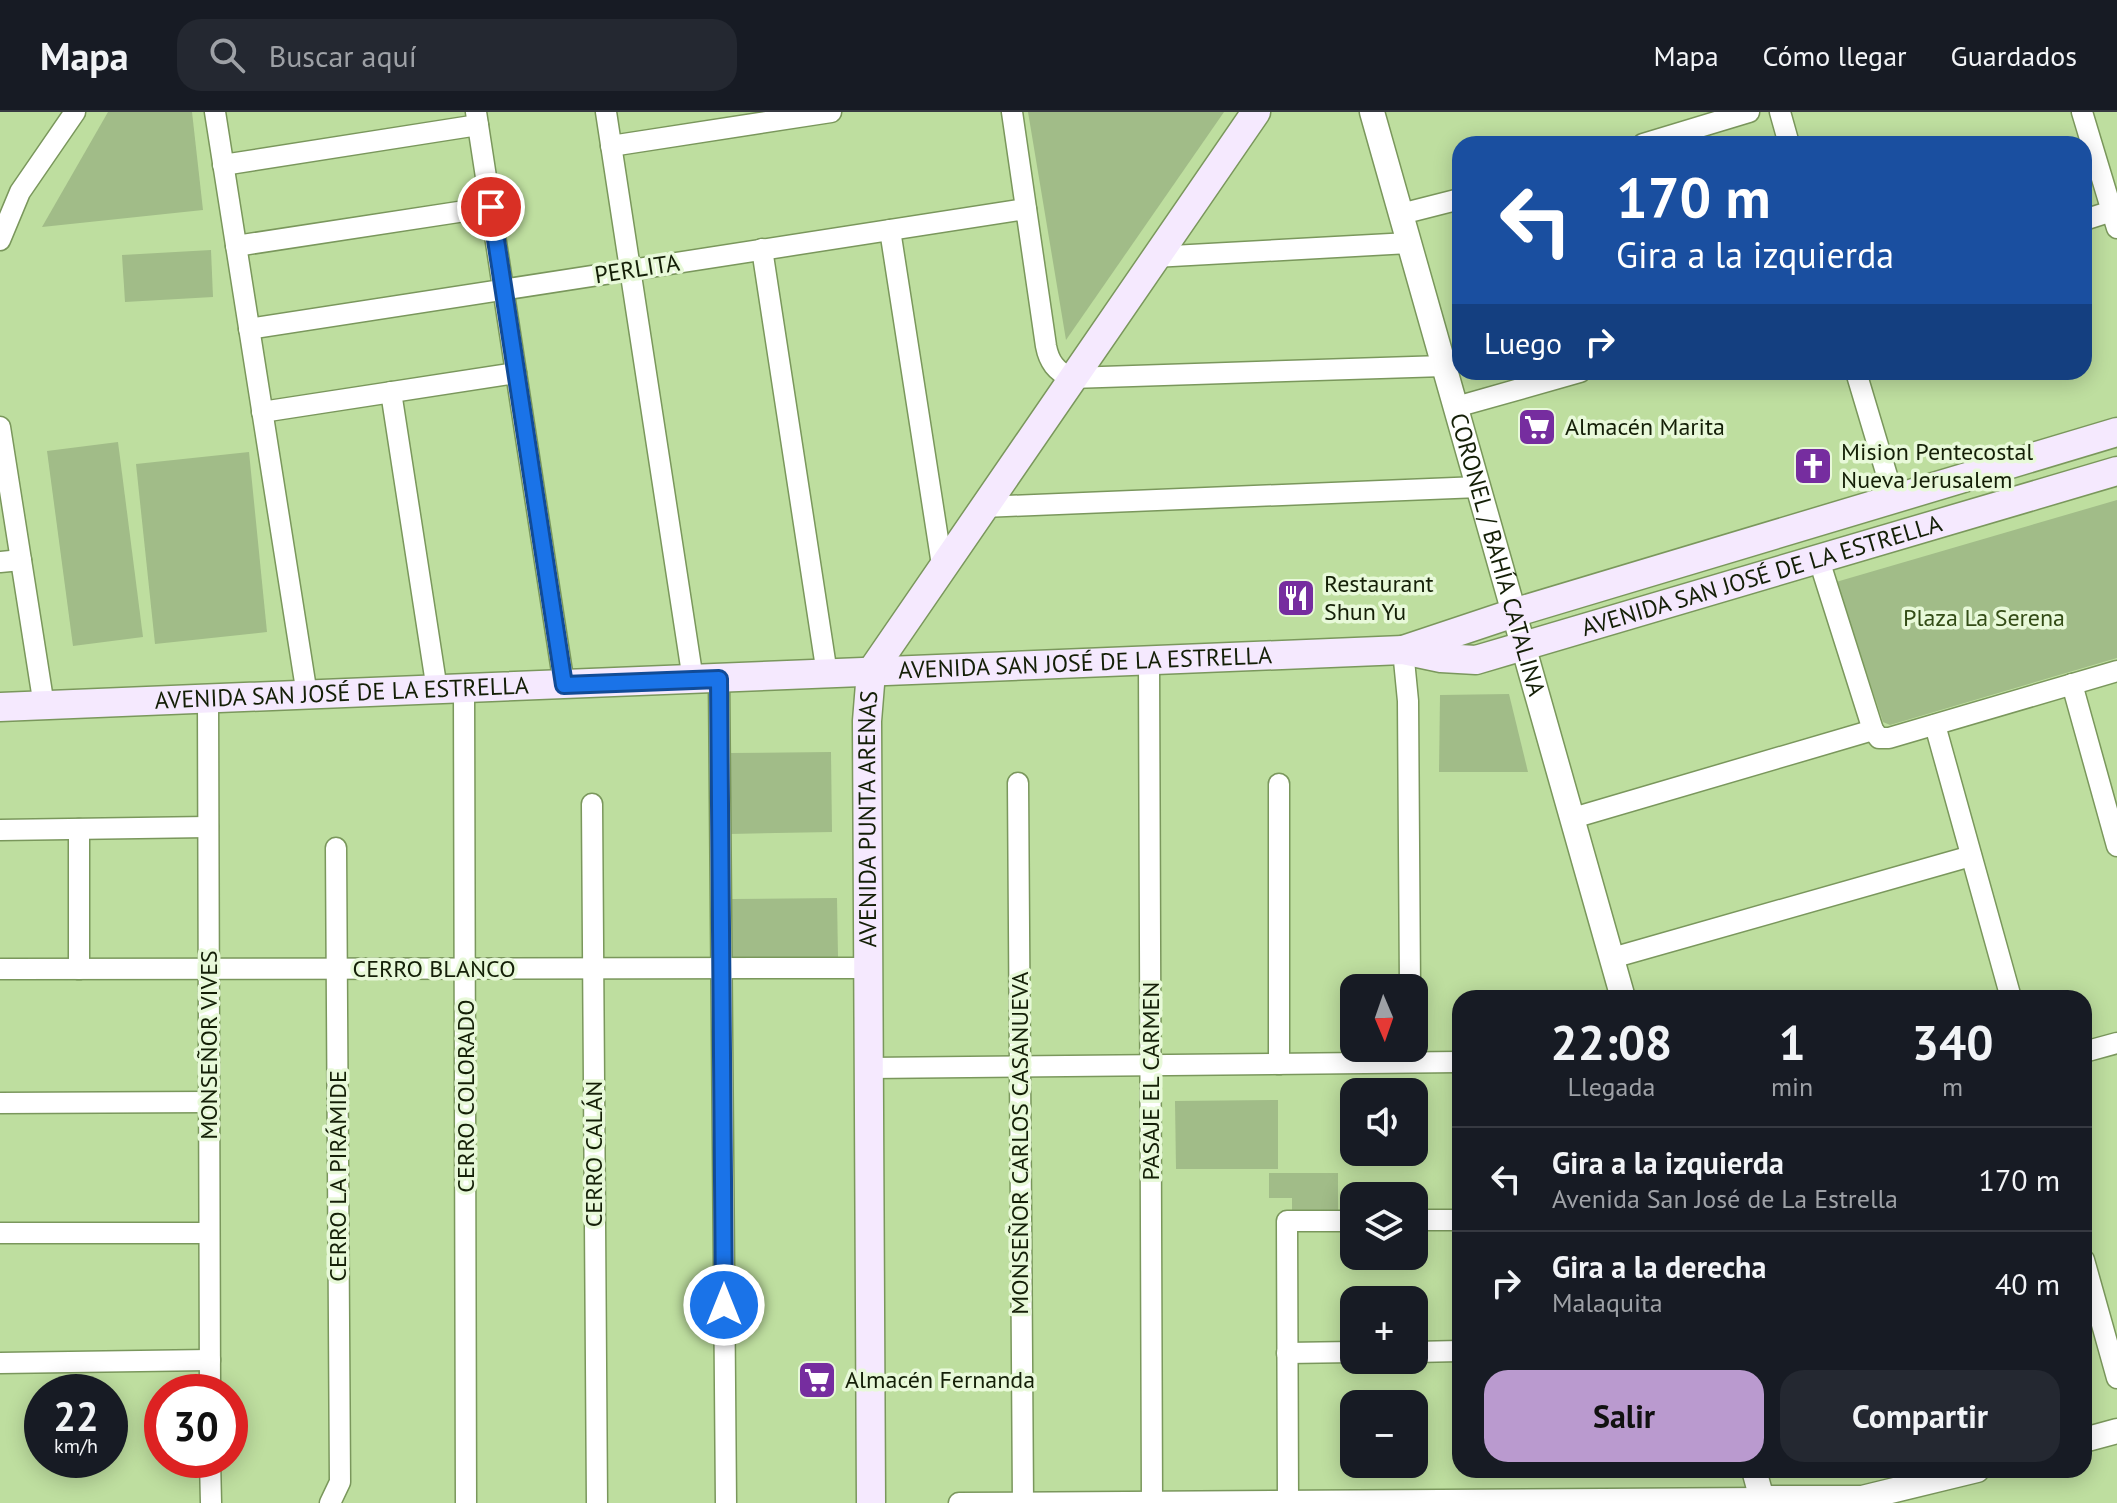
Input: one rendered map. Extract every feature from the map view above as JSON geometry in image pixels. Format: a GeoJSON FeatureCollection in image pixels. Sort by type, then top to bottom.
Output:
{"type":"FeatureCollection","features":[{"type":"Feature","properties":{"kind":"main road","name":"AVENIDA PUNTA ARENAS"},"geometry":{"type":"LineString","coordinates":[[871,1503],[867,711],[871,672],[1256,112]]}},
{"type":"Feature","properties":{"kind":"main road","name":"AVENIDA SAN JOSÉ DE LA ESTRELLA"},"geometry":{"type":"LineString","coordinates":[[1403,650],[1515,613],[2117,432]]}},
{"type":"Feature","properties":{"kind":"main road","name":"AVENIDA SAN JOSÉ DE LA ESTRELLA"},"geometry":{"type":"LineString","coordinates":[[0,707],[1403,650],[1441,658],[1476,660],[2117,471]]}},
{"type":"Feature","properties":{"kind":"street"},"geometry":{"type":"LineString","coordinates":[[0,240],[10,194],[75,112]]}},
{"type":"Feature","properties":{"kind":"street"},"geometry":{"type":"LineString","coordinates":[[215,112],[307,695]]}},
{"type":"Feature","properties":{"kind":"street"},"geometry":{"type":"LineString","coordinates":[[606,112],[630,270],[706,679],[721,968],[726,1503]]}},
{"type":"Feature","properties":{"kind":"street"},"geometry":{"type":"LineString","coordinates":[[611,146],[831,112]]}},
{"type":"Feature","properties":{"kind":"street"},"geometry":{"type":"LineString","coordinates":[[1012,112],[1048,357],[1061,374],[1071,378],[1444,366]]}},
{"type":"Feature","properties":{"kind":"street","name":"CORONEL / BAHÍA CATALINA"},"geometry":{"type":"LineString","coordinates":[[1372,112],[1621,990]]}},
{"type":"Feature","properties":{"kind":"street"},"geometry":{"type":"LineString","coordinates":[[1670,136],[1749,112]]}},
{"type":"Feature","properties":{"kind":"street"},"geometry":{"type":"LineString","coordinates":[[1780,112],[1787,136]]}},
{"type":"Feature","properties":{"kind":"street"},"geometry":{"type":"LineString","coordinates":[[2089,114],[2114,220],[2092,220]]}},
{"type":"Feature","properties":{"kind":"street"},"geometry":{"type":"LineString","coordinates":[[223,165],[477,118],[564,685]]}},
{"type":"Feature","properties":{"kind":"street"},"geometry":{"type":"LineString","coordinates":[[1401,214],[1452,201]]}},
{"type":"Feature","properties":{"kind":"street"},"geometry":{"type":"LineString","coordinates":[[236,246],[491,207]]}},
{"type":"Feature","properties":{"kind":"street","name":"PERLITA"},"geometry":{"type":"LineString","coordinates":[[249,329],[1026,209]]}},
{"type":"Feature","properties":{"kind":"street"},"geometry":{"type":"LineString","coordinates":[[890,230],[942,565]]}},
{"type":"Feature","properties":{"kind":"street"},"geometry":{"type":"LineString","coordinates":[[1154,257],[1409,243]]}},
{"type":"Feature","properties":{"kind":"street"},"geometry":{"type":"LineString","coordinates":[[762,249],[827,674]]}},
{"type":"Feature","properties":{"kind":"street"},"geometry":{"type":"LineString","coordinates":[[262,412],[516,373]]}},
{"type":"Feature","properties":{"kind":"street"},"geometry":{"type":"LineString","coordinates":[[1456,407],[1552,380]]}},
{"type":"Feature","properties":{"kind":"street"},"geometry":{"type":"LineString","coordinates":[[1858,380],[1894,499]]}},
{"type":"Feature","properties":{"kind":"street","name":"CERRO COLORADO"},"geometry":{"type":"LineString","coordinates":[[391,392],[450,690],[465,969],[466,1503]]}},
{"type":"Feature","properties":{"kind":"street"},"geometry":{"type":"LineString","coordinates":[[0,427],[44,706]]}},
{"type":"Feature","properties":{"kind":"street"},"geometry":{"type":"LineString","coordinates":[[983,507],[1479,487]]}},
{"type":"Feature","properties":{"kind":"street"},"geometry":{"type":"LineString","coordinates":[[0,562],[21,560]]}},
{"type":"Feature","properties":{"kind":"street"},"geometry":{"type":"LineString","coordinates":[[1819,560],[1876,734]]}},
{"type":"Feature","properties":{"kind":"street"},"geometry":{"type":"LineString","coordinates":[[1403,650],[1408,701],[1410,974]]}},
{"type":"Feature","properties":{"kind":"street","name":"PASAJE EL CARMEN"},"geometry":{"type":"LineString","coordinates":[[1149,661],[1152,1501]]}},
{"type":"Feature","properties":{"kind":"street"},"geometry":{"type":"LineString","coordinates":[[1573,818],[1876,734],[1935,725],[2117,671]]}},
{"type":"Feature","properties":{"kind":"street"},"geometry":{"type":"LineString","coordinates":[[2072,684],[2117,846]]}},
{"type":"Feature","properties":{"kind":"street","name":"MONSEÑOR VIVES"},"geometry":{"type":"LineString","coordinates":[[208,699],[210,1374]]}},
{"type":"Feature","properties":{"kind":"street"},"geometry":{"type":"LineString","coordinates":[[1935,725],[2006,990]]}},
{"type":"Feature","properties":{"kind":"street","name":"MONSEÑOR CARLOS CASANUEVA"},"geometry":{"type":"LineString","coordinates":[[1018,783],[1023,1503]]}},
{"type":"Feature","properties":{"kind":"street"},"geometry":{"type":"LineString","coordinates":[[1279,784],[1279,1064]]}},
{"type":"Feature","properties":{"kind":"street","name":"CERRO CALÁN"},"geometry":{"type":"LineString","coordinates":[[592,804],[597,1503]]}},
{"type":"Feature","properties":{"kind":"street"},"geometry":{"type":"LineString","coordinates":[[0,830],[208,827]]}},
{"type":"Feature","properties":{"kind":"street"},"geometry":{"type":"LineString","coordinates":[[79,829],[79,969]]}},
{"type":"Feature","properties":{"kind":"street","name":"CERRO LA PIRÁMIDE"},"geometry":{"type":"LineString","coordinates":[[330,1503],[340,1482],[336,848]]}},
{"type":"Feature","properties":{"kind":"street"},"geometry":{"type":"LineString","coordinates":[[1612,958],[1971,856]]}},
{"type":"Feature","properties":{"kind":"street","name":"CERRO BLANCO"},"geometry":{"type":"LineString","coordinates":[[0,969],[868,968]]}},
{"type":"Feature","properties":{"kind":"street"},"geometry":{"type":"LineString","coordinates":[[2092,1050],[2117,1043]]}},
{"type":"Feature","properties":{"kind":"street"},"geometry":{"type":"LineString","coordinates":[[1428,1057],[1452,1061]]}},
{"type":"Feature","properties":{"kind":"street"},"geometry":{"type":"LineString","coordinates":[[869,1068],[1279,1064],[1340,1060]]}},
{"type":"Feature","properties":{"kind":"street"},"geometry":{"type":"LineString","coordinates":[[0,1103],[209,1102]]}},
{"type":"Feature","properties":{"kind":"street"},"geometry":{"type":"LineString","coordinates":[[1428,1220],[1452,1220]]}},
{"type":"Feature","properties":{"kind":"street"},"geometry":{"type":"LineString","coordinates":[[1288,1501],[1287,1221],[1340,1221]]}},
{"type":"Feature","properties":{"kind":"street"},"geometry":{"type":"LineString","coordinates":[[0,1233],[209,1233]]}},
{"type":"Feature","properties":{"kind":"street"},"geometry":{"type":"LineString","coordinates":[[2092,1293],[2117,1378]]}},
{"type":"Feature","properties":{"kind":"street"},"geometry":{"type":"LineString","coordinates":[[1428,1352],[1452,1351]]}},
{"type":"Feature","properties":{"kind":"street"},"geometry":{"type":"LineString","coordinates":[[1287,1353],[1340,1352]]}},
{"type":"Feature","properties":{"kind":"street"},"geometry":{"type":"LineString","coordinates":[[0,1363],[210,1360]]}},
{"type":"Feature","properties":{"kind":"street"},"geometry":{"type":"LineString","coordinates":[[2092,1438],[2117,1431]]}},
{"type":"Feature","properties":{"kind":"street"},"geometry":{"type":"LineString","coordinates":[[210,1478],[211,1503]]}},
{"type":"Feature","properties":{"kind":"street"},"geometry":{"type":"LineString","coordinates":[[1756,1478],[1762,1501]]}},
{"type":"Feature","properties":{"kind":"street"},"geometry":{"type":"LineString","coordinates":[[959,1503],[1762,1501],[1862,1498],[1944,1478]]}},
{"type":"Feature","properties":{"kind":"green space"},"geometry":{"type":"Polygon","coordinates":[[[108,112],[192,112],[203,210],[42,227],[108,112]]]}},
{"type":"Feature","properties":{"kind":"green space"},"geometry":{"type":"Polygon","coordinates":[[[1028,112],[1224,112],[1066,340],[1028,112]]]}},
{"type":"Feature","properties":{"kind":"green space"},"geometry":{"type":"Polygon","coordinates":[[[211,250],[213,297],[125,302],[122,255],[211,250]]]}},
{"type":"Feature","properties":{"kind":"green space"},"geometry":{"type":"Polygon","coordinates":[[[118,442],[143,637],[73,646],[47,451],[118,442]]]}},
{"type":"Feature","properties":{"kind":"green space"},"geometry":{"type":"Polygon","coordinates":[[[249,452],[267,632],[155,644],[136,464],[249,452]]]}},
{"type":"Feature","properties":{"kind":"green space","name":"Plaza La Serena"},"geometry":{"type":"Polygon","coordinates":[[[2117,500],[2117,658],[1890,725],[1883,722],[1836,582],[2117,500]]]}},
{"type":"Feature","properties":{"kind":"green space"},"geometry":{"type":"Polygon","coordinates":[[[1509,694],[1528,772],[1439,772],[1440,695],[1509,694]]]}},
{"type":"Feature","properties":{"kind":"green space"},"geometry":{"type":"Polygon","coordinates":[[[831,752],[832,832],[730,834],[729,753],[831,752]]]}},
{"type":"Feature","properties":{"kind":"green space"},"geometry":{"type":"Polygon","coordinates":[[[837,898],[838,957],[732,959],[732,899],[837,898]]]}},
{"type":"Feature","properties":{"kind":"green space"},"geometry":{"type":"Polygon","coordinates":[[[1278,1100],[1278,1169],[1176,1169],[1175,1101],[1278,1100]]]}},
{"type":"Feature","properties":{"kind":"green space"},"geometry":{"type":"Polygon","coordinates":[[[1269,1173],[1338,1173],[1338,1213],[1292,1214],[1292,1198],[1269,1198],[1269,1173]]]}},
{"type":"Feature","properties":{"kind":"place","name":"Almacén Marita"},"geometry":{"type":"Point","coordinates":[1537,427]}},
{"type":"Feature","properties":{"kind":"place","name":"Mision Pentecostal Nueva Jerusalem"},"geometry":{"type":"Point","coordinates":[1813,466]}},
{"type":"Feature","properties":{"kind":"place","name":"Restaurant Shun Yu"},"geometry":{"type":"Point","coordinates":[1296,598]}},
{"type":"Feature","properties":{"kind":"place","name":"Almacén Fernanda"},"geometry":{"type":"Point","coordinates":[817,1380]}},
{"type":"Feature","properties":{"kind":"route"},"geometry":{"type":"LineString","coordinates":[[491,207],[564,685],[719,679],[724,1305]]}}]}
